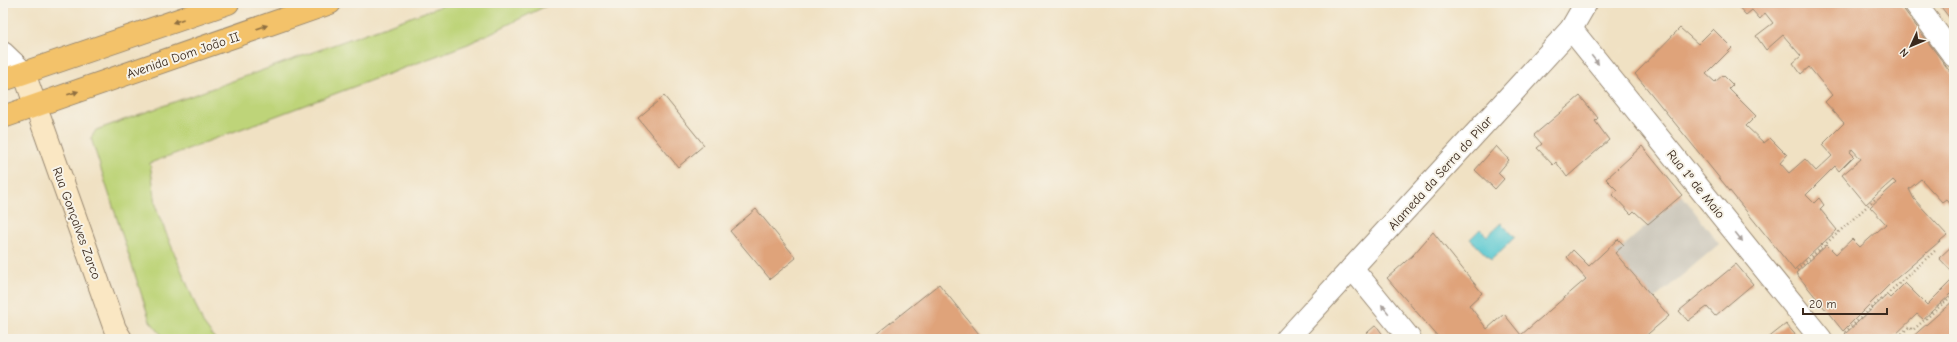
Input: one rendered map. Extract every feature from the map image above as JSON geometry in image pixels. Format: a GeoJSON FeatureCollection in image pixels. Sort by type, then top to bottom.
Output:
{"type":"FeatureCollection","features":[{"type":"Feature","properties":{"kind":"main road"},"geometry":{"type":"LineString","coordinates":[[3,80],[67,60],[228,3]]}},
{"type":"Feature","properties":{"kind":"main road","name":"Avenida Dom João II"},"geometry":{"type":"LineString","coordinates":[[36,105],[330,3]]}},
{"type":"Feature","properties":{"kind":"main road","name":"Rua Gonçalves Zarco"},"geometry":{"type":"LineString","coordinates":[[24,73],[115,329],[121,339]]}},
{"type":"Feature","properties":{"kind":"main road"},"geometry":{"type":"LineString","coordinates":[[3,118],[36,105]]}},
{"type":"Feature","properties":{"kind":"street","name":"Alameda da Serra do Pilar"},"geometry":{"type":"LineString","coordinates":[[1287,339],[1571,30],[1586,3]]}},
{"type":"Feature","properties":{"kind":"street"},"geometry":{"type":"LineString","coordinates":[[1915,3],[1954,56]]}},
{"type":"Feature","properties":{"kind":"street","name":"Rua 1º de Maio"},"geometry":{"type":"LineString","coordinates":[[1571,30],[1779,287],[1831,337]]}},
{"type":"Feature","properties":{"kind":"street"},"geometry":{"type":"LineString","coordinates":[[3,53],[24,73]]}},
{"type":"Feature","properties":{"kind":"street"},"geometry":{"type":"LineString","coordinates":[[1352,268],[1410,339]]}},
{"type":"Feature","properties":{"kind":"path"},"geometry":{"type":"LineString","coordinates":[[1779,287],[1875,199]]}},
{"type":"Feature","properties":{"kind":"path"},"geometry":{"type":"LineString","coordinates":[[1831,337],[1937,249]]}},
{"type":"Feature","properties":{"kind":"path"},"geometry":{"type":"LineString","coordinates":[[1896,339],[1909,327],[1913,330],[1954,294]]}},
{"type":"Feature","properties":{"kind":"shaded area"},"geometry":{"type":"Polygon","coordinates":[[[1682,195],[1719,244],[1614,333],[1517,339],[1682,195]]]}},
{"type":"Feature","properties":{"kind":"green space"},"geometry":{"type":"Polygon","coordinates":[[[450,3],[552,3],[468,44],[150,163],[157,211],[203,323],[215,339],[165,339],[150,321],[91,138],[96,130],[450,3]]]}},
{"type":"Feature","properties":{"kind":"water"},"geometry":{"type":"Polygon","coordinates":[[[1501,223],[1515,237],[1491,260],[1470,239],[1480,229],[1487,236],[1501,223]]]}},
{"type":"Feature","properties":{"kind":"building"},"geometry":{"type":"Polygon","coordinates":[[[1735,3],[1899,3],[1954,77],[1954,208],[1946,199],[1942,202],[1921,179],[1909,189],[1914,199],[1947,235],[1891,283],[1843,331],[1796,273],[1827,245],[1836,254],[1852,239],[1860,247],[1886,224],[1870,207],[1896,183],[1893,180],[1866,204],[1842,175],[1861,159],[1852,149],[1850,152],[1854,156],[1839,171],[1835,166],[1806,195],[1814,203],[1819,198],[1824,205],[1820,209],[1837,230],[1794,270],[1635,74],[1680,28],[1698,44],[1713,29],[1732,48],[1706,74],[1715,82],[1723,75],[1733,85],[1729,89],[1756,116],[1746,126],[1764,143],[1770,138],[1787,155],[1780,163],[1789,173],[1805,159],[1816,171],[1832,156],[1822,145],[1844,123],[1825,102],[1832,95],[1809,67],[1801,74],[1793,63],[1801,56],[1783,35],[1766,50],[1756,36],[1773,23],[1765,13],[1760,19],[1752,10],[1746,15],[1735,3]]]}},
{"type":"Feature","properties":{"kind":"building"},"geometry":{"type":"Polygon","coordinates":[[[1938,3],[1954,3],[1954,24],[1945,12],[1938,3]]]}},
{"type":"Feature","properties":{"kind":"building"},"geometry":{"type":"Polygon","coordinates":[[[664,96],[704,145],[678,167],[638,118],[664,96]]]}},
{"type":"Feature","properties":{"kind":"building"},"geometry":{"type":"Polygon","coordinates":[[[1580,96],[1598,118],[1595,121],[1609,140],[1567,177],[1556,162],[1553,165],[1537,148],[1542,144],[1534,135],[1580,96]]]}},
{"type":"Feature","properties":{"kind":"building"},"geometry":{"type":"Polygon","coordinates":[[[1496,146],[1509,160],[1498,173],[1504,179],[1495,189],[1475,170],[1496,146]]]}},
{"type":"Feature","properties":{"kind":"building"},"geometry":{"type":"Polygon","coordinates":[[[1642,146],[1682,195],[1648,224],[1634,211],[1631,214],[1612,194],[1617,190],[1606,179],[1642,146]]]}},
{"type":"Feature","properties":{"kind":"building"},"geometry":{"type":"Polygon","coordinates":[[[756,209],[796,258],[770,279],[730,231],[756,209]]]}},
{"type":"Feature","properties":{"kind":"building"},"geometry":{"type":"Polygon","coordinates":[[[1433,232],[1482,293],[1469,305],[1487,329],[1504,314],[1521,335],[1586,279],[1567,257],[1573,250],[1589,266],[1618,239],[1624,245],[1615,253],[1669,316],[1642,339],[1440,339],[1387,278],[1413,255],[1433,232]]]}},
{"type":"Feature","properties":{"kind":"building"},"geometry":{"type":"Polygon","coordinates":[[[1954,244],[1954,274],[1939,258],[1954,244]]]}},
{"type":"Feature","properties":{"kind":"building"},"geometry":{"type":"Polygon","coordinates":[[[1736,264],[1753,284],[1715,316],[1707,307],[1688,321],[1679,311],[1736,264]]]}},
{"type":"Feature","properties":{"kind":"building"},"geometry":{"type":"Polygon","coordinates":[[[1954,278],[1954,291],[1949,296],[1923,319],[1917,314],[1891,339],[1849,339],[1845,334],[1887,295],[1890,298],[1905,283],[1927,305],[1954,278]]]}},
{"type":"Feature","properties":{"kind":"building"},"geometry":{"type":"Polygon","coordinates":[[[939,284],[983,339],[870,339],[939,284]]]}},
{"type":"Feature","properties":{"kind":"building"},"geometry":{"type":"Polygon","coordinates":[[[1954,300],[1954,339],[1910,339],[1954,300]]]}},
{"type":"Feature","properties":{"kind":"building"},"geometry":{"type":"Polygon","coordinates":[[[1786,324],[1799,339],[1767,339],[1786,324]]]}},
{"type":"Feature","properties":{"kind":"building"},"geometry":{"type":"Polygon","coordinates":[[[1376,325],[1386,339],[1360,339],[1376,325]]]}}]}
